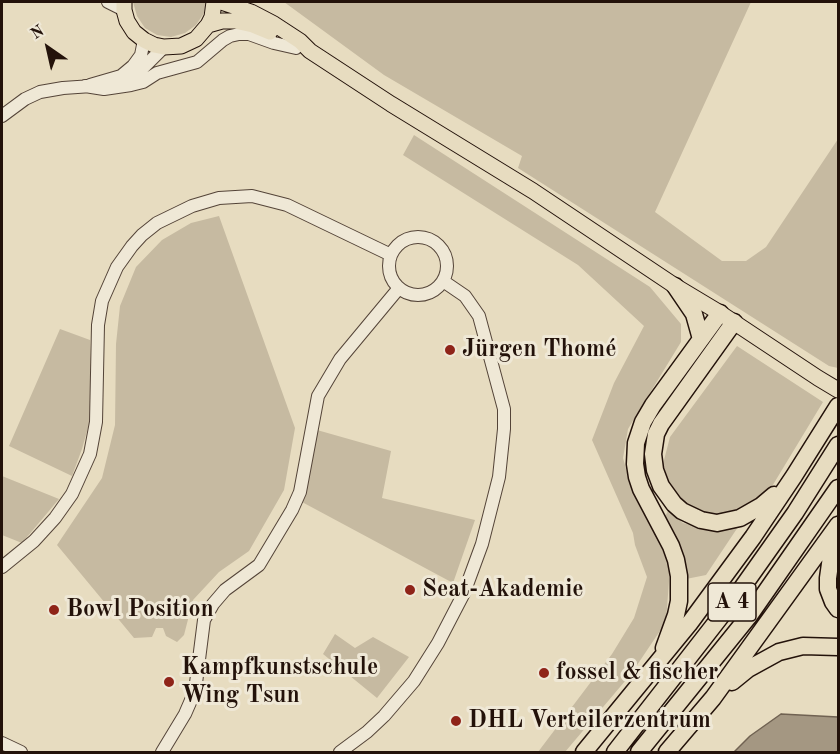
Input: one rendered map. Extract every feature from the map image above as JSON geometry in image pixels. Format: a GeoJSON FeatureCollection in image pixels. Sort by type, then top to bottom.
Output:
{"type":"FeatureCollection","features":[{"type":"Feature","properties":{"kind":"highway"},"geometry":{"type":"LineString","coordinates":[[675,286],[694,314],[701,339]]}},
{"type":"Feature","properties":{"kind":"highway"},"geometry":{"type":"LineString","coordinates":[[658,662],[676,615],[679,601],[679,576],[671,546],[637,477],[634,464],[636,443],[643,422],[653,405],[701,339],[727,317]]}},
{"type":"Feature","properties":{"kind":"highway"},"geometry":{"type":"LineString","coordinates":[[727,317],[656,434],[653,454],[657,477],[667,495],[682,511],[717,522],[740,518],[751,513],[794,476]]}},
{"type":"Feature","properties":{"kind":"highway"},"geometry":{"type":"LineString","coordinates":[[584,753],[689,624],[753,537],[838,406]]}},
{"type":"Feature","properties":{"kind":"highway","name":"A 4"},"geometry":{"type":"LineString","coordinates":[[615,753],[732,602],[795,513],[838,445]]}},
{"type":"Feature","properties":{"kind":"highway","name":"A 4"},"geometry":{"type":"LineString","coordinates":[[639,753],[749,616],[838,488]]}},
{"type":"Feature","properties":{"kind":"highway"},"geometry":{"type":"LineString","coordinates":[[667,753],[713,698],[838,525]]}},
{"type":"Feature","properties":{"kind":"highway"},"geometry":{"type":"LineString","coordinates":[[838,536],[832,550],[828,589],[838,609]]}},
{"type":"Feature","properties":{"kind":"highway"},"geometry":{"type":"LineString","coordinates":[[713,698],[748,669],[779,652],[803,646],[838,647]]}},
{"type":"Feature","properties":{"kind":"main road"},"geometry":{"type":"LineString","coordinates":[[124,6],[127,21],[135,32],[144,40],[164,47],[181,46],[196,39],[212,17],[214,2]]}},
{"type":"Feature","properties":{"kind":"main road"},"geometry":{"type":"LineString","coordinates":[[220,2],[251,12],[274,24],[300,41],[303,50]]}},
{"type":"Feature","properties":{"kind":"main road"},"geometry":{"type":"LineString","coordinates":[[246,2],[274,24]]}},
{"type":"Feature","properties":{"kind":"main road"},"geometry":{"type":"LineString","coordinates":[[208,25],[229,21],[253,25],[303,50],[533,191],[675,286],[838,389]]}},
{"type":"Feature","properties":{"kind":"street"},"geometry":{"type":"LineString","coordinates":[[108,2],[124,6]]}},
{"type":"Feature","properties":{"kind":"street"},"geometry":{"type":"LineString","coordinates":[[85,86],[104,89],[131,86],[143,82],[157,74],[197,62],[224,40],[239,34],[249,34],[303,50]]}},
{"type":"Feature","properties":{"kind":"street"},"geometry":{"type":"LineString","coordinates":[[85,86],[120,76],[133,66],[141,55],[144,40]]}},
{"type":"Feature","properties":{"kind":"street"},"geometry":{"type":"LineString","coordinates":[[2,116],[25,99],[40,92],[122,81],[138,73],[164,47]]}},
{"type":"Feature","properties":{"kind":"street"},"geometry":{"type":"LineString","coordinates":[[2,567],[34,541],[55,518],[72,494],[90,454],[96,422],[98,325],[102,301],[117,267],[142,235],[192,206],[219,198],[252,196],[287,205],[391,255]]}},
{"type":"Feature","properties":{"kind":"street"},"geometry":{"type":"LineString","coordinates":[[412,238],[431,240],[439,246],[447,262],[447,272],[443,281],[431,293],[414,295],[406,293],[393,281],[389,273],[391,255],[396,247],[412,238]]}},
{"type":"Feature","properties":{"kind":"street"},"geometry":{"type":"LineString","coordinates":[[340,753],[384,716],[414,681],[438,643],[464,592],[482,544],[499,477],[504,409],[479,316],[465,296],[443,281]]}},
{"type":"Feature","properties":{"kind":"street"},"geometry":{"type":"LineString","coordinates":[[162,753],[185,714],[195,691],[204,620],[213,604],[225,590],[258,565],[292,510],[300,492],[318,396],[340,359],[399,288]]}},
{"type":"Feature","properties":{"kind":"street"},"geometry":{"type":"LineString","coordinates":[[2,743],[21,753]]}},
{"type":"Feature","properties":{"kind":"shaded area"},"geometry":{"type":"Polygon","coordinates":[[[133,2],[206,2],[204,13],[196,25],[185,33],[171,37],[157,35],[145,28],[137,16],[133,2]]]}},
{"type":"Feature","properties":{"kind":"shaded area"},"geometry":{"type":"Polygon","coordinates":[[[284,2],[751,2],[655,212],[722,261],[746,261],[766,247],[838,139],[838,368],[829,366],[518,168],[522,156],[384,75],[284,2]]]}},
{"type":"Feature","properties":{"kind":"shaded area"},"geometry":{"type":"Polygon","coordinates":[[[414,135],[650,287],[681,324],[681,342],[628,429],[623,458],[631,487],[670,567],[666,622],[631,674],[565,752],[538,752],[612,654],[634,618],[647,577],[633,533],[592,440],[614,383],[644,326],[578,265],[403,155],[414,135]]]}},
{"type":"Feature","properties":{"kind":"shaded area"},"geometry":{"type":"Polygon","coordinates":[[[219,216],[295,428],[284,490],[249,551],[219,572],[193,600],[184,635],[177,642],[166,636],[163,628],[156,628],[152,637],[134,638],[57,545],[102,478],[115,425],[116,344],[120,306],[136,267],[162,240],[191,223],[219,216]]]}},
{"type":"Feature","properties":{"kind":"shaded area"},"geometry":{"type":"Polygon","coordinates":[[[60,329],[90,340],[89,424],[72,476],[9,446],[60,329]]]}},
{"type":"Feature","properties":{"kind":"shaded area"},"geometry":{"type":"Polygon","coordinates":[[[737,346],[823,402],[768,493],[744,510],[717,514],[699,512],[684,503],[670,486],[663,464],[670,437],[737,346]]]}},
{"type":"Feature","properties":{"kind":"shaded area"},"geometry":{"type":"Polygon","coordinates":[[[317,430],[391,451],[382,498],[475,520],[453,583],[302,502],[317,430]]]}},
{"type":"Feature","properties":{"kind":"shaded area"},"geometry":{"type":"Polygon","coordinates":[[[2,476],[59,499],[22,543],[2,535],[2,476]]]}},
{"type":"Feature","properties":{"kind":"shaded area"},"geometry":{"type":"Polygon","coordinates":[[[668,511],[683,523],[708,529],[738,527],[706,575],[686,579],[664,518],[668,511]]]}},
{"type":"Feature","properties":{"kind":"shaded area"},"geometry":{"type":"Polygon","coordinates":[[[335,634],[355,648],[373,637],[409,657],[377,698],[323,654],[335,634]]]}},
{"type":"Feature","properties":{"kind":"shaded area"},"geometry":{"type":"Polygon","coordinates":[[[781,714],[838,717],[838,752],[734,752],[750,736],[781,714]]]}},
{"type":"Feature","properties":{"kind":"place","name":"Jürgen Thomé"},"geometry":{"type":"Point","coordinates":[450,350]}},
{"type":"Feature","properties":{"kind":"place","name":"Seat-Akademie"},"geometry":{"type":"Point","coordinates":[410,590]}},
{"type":"Feature","properties":{"kind":"place","name":"Bowl Position"},"geometry":{"type":"Point","coordinates":[54,610]}},
{"type":"Feature","properties":{"kind":"place","name":"fossel & fischer"},"geometry":{"type":"Point","coordinates":[544,673]}},
{"type":"Feature","properties":{"kind":"place","name":"Kampfkunstschule Wing Tsun"},"geometry":{"type":"Point","coordinates":[169,682]}},
{"type":"Feature","properties":{"kind":"place","name":"DHL Verteilerzentrum"},"geometry":{"type":"Point","coordinates":[456,721]}}]}
